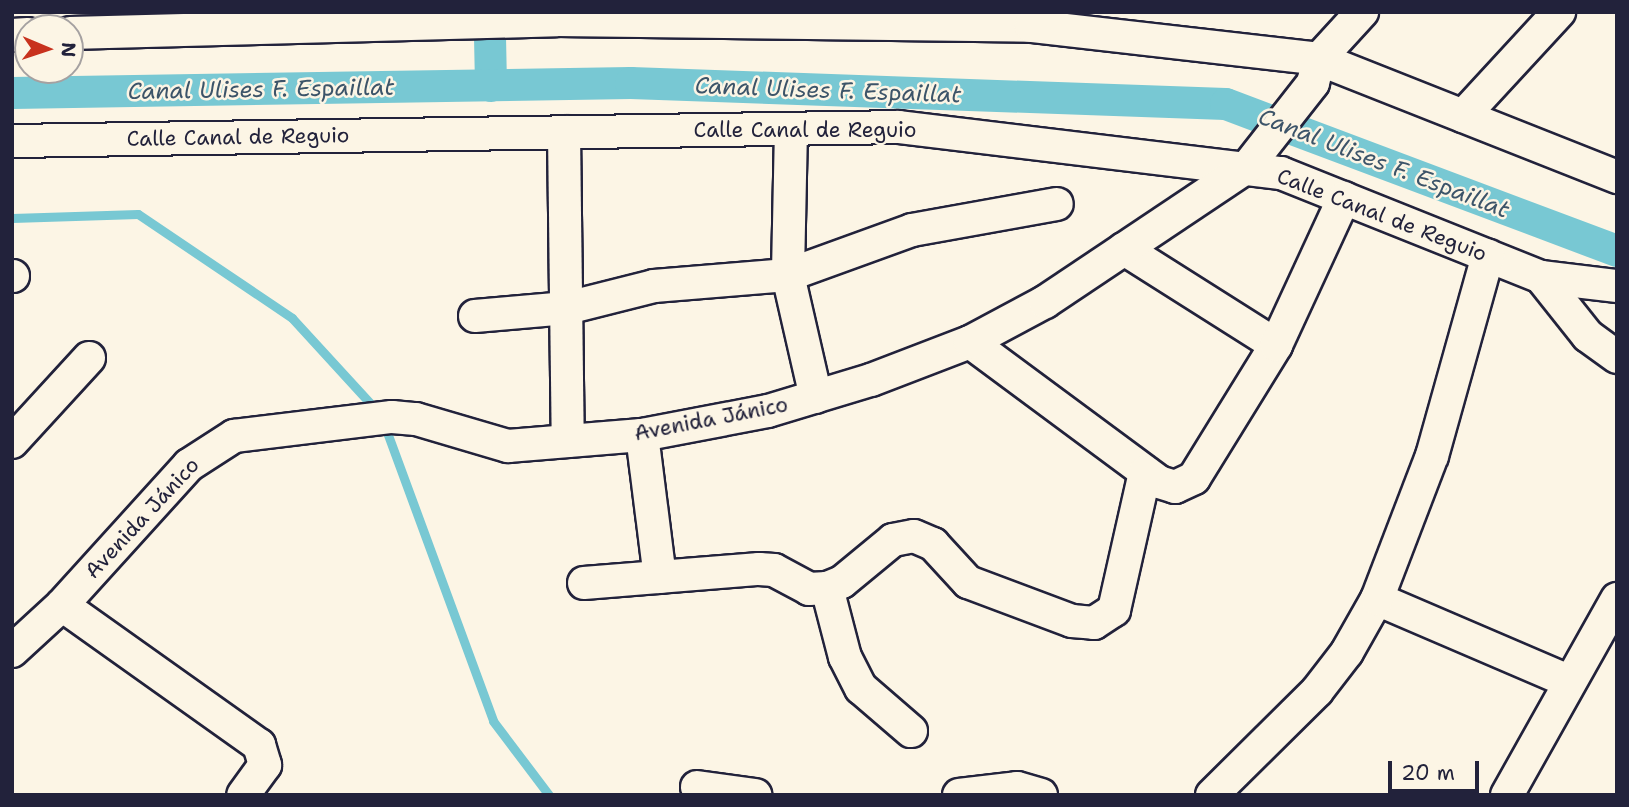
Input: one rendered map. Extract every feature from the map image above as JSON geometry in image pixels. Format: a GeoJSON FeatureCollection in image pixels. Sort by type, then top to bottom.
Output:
{"type":"FeatureCollection","features":[{"type":"Feature","properties":{"kind":"street","name":"Avenida Jánico"},"geometry":{"type":"LineString","coordinates":[[16,637],[62,605],[208,448],[233,436],[379,419],[416,419],[508,446],[642,435],[768,411],[816,397],[970,342],[1045,302],[1255,159],[1316,71],[1362,12]]}},
{"type":"Feature","properties":{"kind":"street"},"geometry":{"type":"LineString","coordinates":[[1463,116],[1559,12]]}},
{"type":"Feature","properties":{"kind":"street"},"geometry":{"type":"LineString","coordinates":[[84,33],[556,16],[1031,26],[1316,71],[1463,116],[1617,177]]}},
{"type":"Feature","properties":{"kind":"street","name":"Calle Canal de Reguio"},"geometry":{"type":"LineString","coordinates":[[12,141],[899,127],[1255,159],[1281,173],[1541,277],[1617,286]]}},
{"type":"Feature","properties":{"kind":"street"},"geometry":{"type":"LineString","coordinates":[[791,129],[788,275],[816,397]]}},
{"type":"Feature","properties":{"kind":"street"},"geometry":{"type":"LineString","coordinates":[[564,132],[568,441]]}},
{"type":"Feature","properties":{"kind":"street"},"geometry":{"type":"LineString","coordinates":[[970,342],[1145,472],[1175,487],[1194,478],[1276,345],[1343,198]]}},
{"type":"Feature","properties":{"kind":"street"},"geometry":{"type":"LineString","coordinates":[[475,316],[566,308],[654,286],[788,275],[912,230],[1057,204]]}},
{"type":"Feature","properties":{"kind":"street"},"geometry":{"type":"LineString","coordinates":[[1124,249],[1276,345]]}},
{"type":"Feature","properties":{"kind":"street"},"geometry":{"type":"LineString","coordinates":[[1212,795],[1317,691],[1347,652],[1377,599],[1432,456],[1488,256]]}},
{"type":"Feature","properties":{"kind":"street"},"geometry":{"type":"LineString","coordinates":[[1541,277],[1588,336],[1617,358]]}},
{"type":"Feature","properties":{"kind":"street"},"geometry":{"type":"LineString","coordinates":[[12,442],[89,358]]}},
{"type":"Feature","properties":{"kind":"street"},"geometry":{"type":"LineString","coordinates":[[642,435],[660,577]]}},
{"type":"Feature","properties":{"kind":"street"},"geometry":{"type":"LineString","coordinates":[[584,583],[759,569],[774,570],[809,589],[827,587],[842,582],[892,540],[914,536],[933,544],[968,582],[1072,621],[1094,623],[1114,611],[1145,472]]}},
{"type":"Feature","properties":{"kind":"street"},"geometry":{"type":"LineString","coordinates":[[827,587],[845,657],[861,688],[911,731]]}},
{"type":"Feature","properties":{"kind":"street"},"geometry":{"type":"LineString","coordinates":[[1377,599],[1568,681]]}},
{"type":"Feature","properties":{"kind":"street"},"geometry":{"type":"LineString","coordinates":[[1507,795],[1521,776],[1568,681],[1617,599]]}},
{"type":"Feature","properties":{"kind":"street"},"geometry":{"type":"LineString","coordinates":[[62,605],[258,745],[265,765],[243,795]]}},
{"type":"Feature","properties":{"kind":"street"},"geometry":{"type":"LineString","coordinates":[[697,787],[755,795]]}},
{"type":"Feature","properties":{"kind":"street"},"geometry":{"type":"LineString","coordinates":[[959,795],[1017,788],[1041,795]]}},
{"type":"Feature","properties":{"kind":"waterway"},"geometry":{"type":"LineString","coordinates":[[490,37],[491,86]]}},
{"type":"Feature","properties":{"kind":"waterway","name":"Canal Ulises F. Espaillat"},"geometry":{"type":"LineString","coordinates":[[12,93],[631,83],[1226,104],[1617,251]]}},
{"type":"Feature","properties":{"kind":"waterway"},"geometry":{"type":"LineString","coordinates":[[12,218],[138,214],[292,318],[378,412]]}},
{"type":"Feature","properties":{"kind":"waterway"},"geometry":{"type":"LineString","coordinates":[[384,424],[493,721],[549,795]]}}]}
